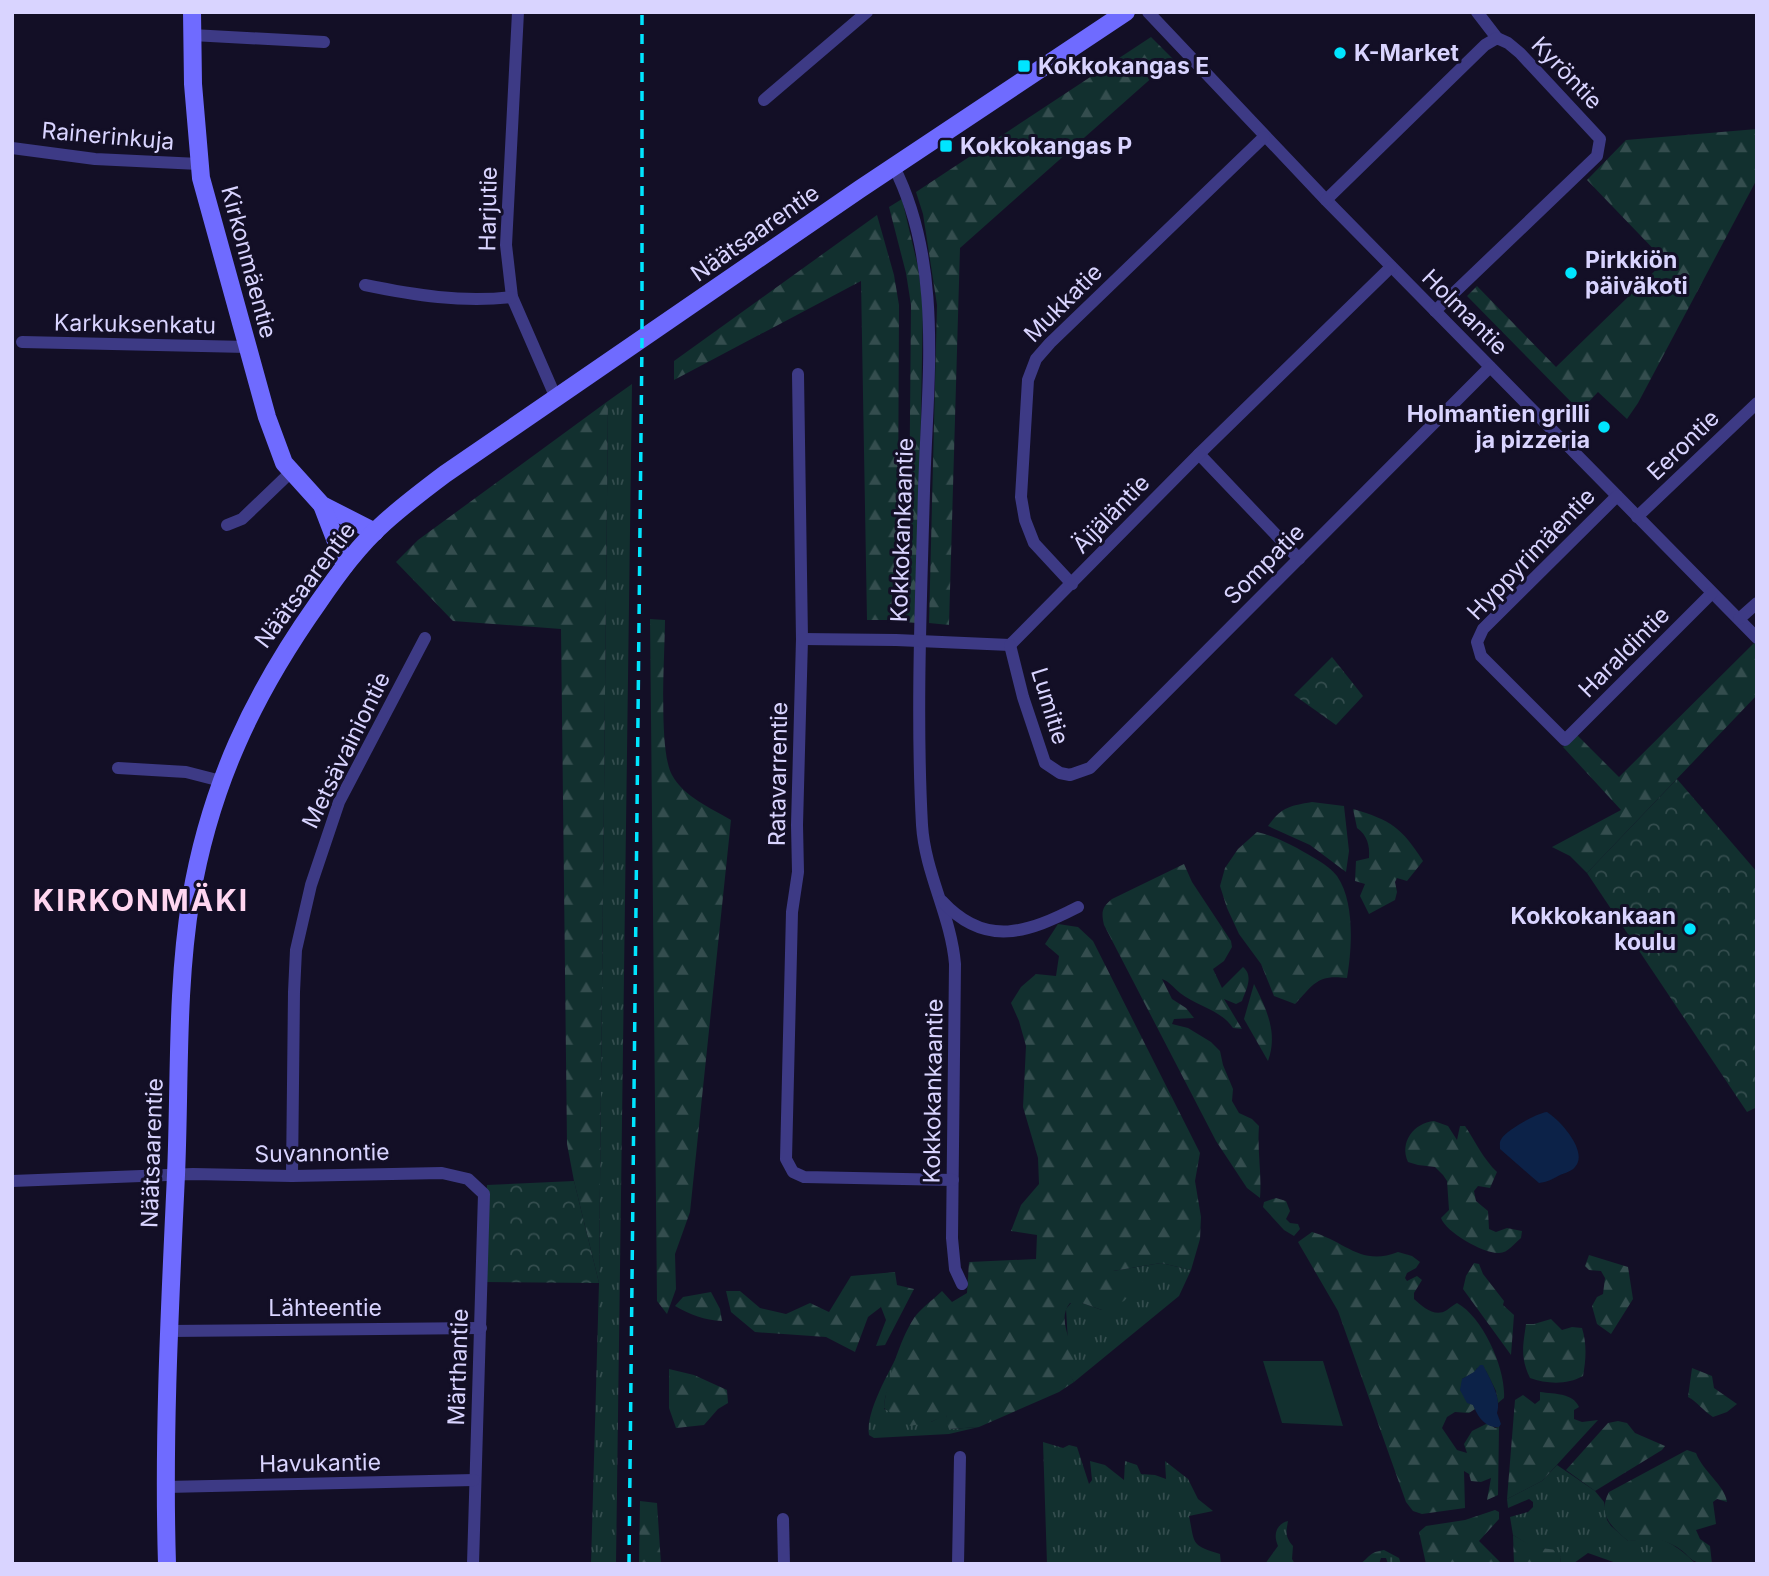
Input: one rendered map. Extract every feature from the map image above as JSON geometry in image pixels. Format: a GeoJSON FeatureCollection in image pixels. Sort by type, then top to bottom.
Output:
{"type":"FeatureCollection","features":[{"type":"Feature","properties":{"kind":"street","name":"Kirkonmäentie"},"geometry":{"type":"LineString","coordinates":[[191,12],[199,164],[267,417],[291,472],[322,505],[375,532]]}},
{"type":"Feature","properties":{"kind":"street","name":"Harjutie"},"geometry":{"type":"LineString","coordinates":[[518,12],[506,245],[512,297],[556,398]]}},
{"type":"Feature","properties":{"kind":"street"},"geometry":{"type":"LineString","coordinates":[[764,100],[867,12]]}},
{"type":"Feature","properties":{"kind":"street","name":"Näätsaarentie"},"geometry":{"type":"LineString","coordinates":[[167,1564],[169,1331],[183,970],[191,898],[222,781],[259,693],[283,653],[345,565],[375,532],[445,474],[1126,12]]}},
{"type":"Feature","properties":{"kind":"street","name":"Holmantie"},"geometry":{"type":"LineString","coordinates":[[1148,12],[1391,267],[1757,638]]}},
{"type":"Feature","properties":{"kind":"street"},"geometry":{"type":"LineString","coordinates":[[1477,12],[1497,38]]}},
{"type":"Feature","properties":{"kind":"street"},"geometry":{"type":"LineString","coordinates":[[192,35],[324,42]]}},
{"type":"Feature","properties":{"kind":"street","name":"Kyröntie"},"geometry":{"type":"LineString","coordinates":[[1326,200],[1485,45],[1497,38],[1520,53],[1600,139],[1597,156],[1435,311]]}},
{"type":"Feature","properties":{"kind":"street","name":"Mukkatie"},"geometry":{"type":"LineString","coordinates":[[1072,584],[1034,543],[1025,520],[1021,497],[1028,380],[1036,359],[1265,136]]}},
{"type":"Feature","properties":{"kind":"street","name":"Rainerinkuja"},"geometry":{"type":"LineString","coordinates":[[12,148],[95,159],[199,164]]}},
{"type":"Feature","properties":{"kind":"street","name":"Kokkokankaantie"},"geometry":{"type":"LineString","coordinates":[[894,167],[908,194],[916,218],[930,305],[919,641],[922,827],[924,847],[953,942],[955,964],[952,1238],[955,1269],[962,1284]]}},
{"type":"Feature","properties":{"kind":"street","name":"Äijäläntie"},"geometry":{"type":"LineString","coordinates":[[1010,645],[1199,454],[1391,267]]}},
{"type":"Feature","properties":{"kind":"street"},"geometry":{"type":"LineString","coordinates":[[365,285],[450,299],[483,301],[512,297]]}},
{"type":"Feature","properties":{"kind":"street","name":"Karkuksenkatu"},"geometry":{"type":"LineString","coordinates":[[22,342],[247,347]]}},
{"type":"Feature","properties":{"kind":"street","name":"Sompatie"},"geometry":{"type":"LineString","coordinates":[[1060,773],[1079,773],[1090,768],[1490,367]]}},
{"type":"Feature","properties":{"kind":"street","name":"Ratavarrentie"},"geometry":{"type":"LineString","coordinates":[[798,374],[802,639],[798,872],[792,912],[786,1159],[793,1172],[804,1178],[953,1180]]}},
{"type":"Feature","properties":{"kind":"street","name":"Eerontie"},"geometry":{"type":"LineString","coordinates":[[1637,517],[1757,402]]}},
{"type":"Feature","properties":{"kind":"street"},"geometry":{"type":"LineString","coordinates":[[1199,454],[1298,559]]}},
{"type":"Feature","properties":{"kind":"street"},"geometry":{"type":"LineString","coordinates":[[227,525],[242,519],[291,472]]}},
{"type":"Feature","properties":{"kind":"street","name":"Hyppyrimäentie"},"geometry":{"type":"LineString","coordinates":[[1565,740],[1481,656],[1477,642],[1483,629],[1617,496]]}},
{"type":"Feature","properties":{"kind":"street","name":"Kirkonmäentie"},"geometry":{"type":"LineString","coordinates":[[322,505],[345,565]]}},
{"type":"Feature","properties":{"kind":"street","name":"Haraldintie"},"geometry":{"type":"LineString","coordinates":[[1565,740],[1712,593]]}},
{"type":"Feature","properties":{"kind":"street"},"geometry":{"type":"LineString","coordinates":[[1739,620],[1757,603]]}},
{"type":"Feature","properties":{"kind":"street","name":"Metsävainiontie"},"geometry":{"type":"LineString","coordinates":[[292,1176],[296,960],[311,886],[339,802],[425,638]]}},
{"type":"Feature","properties":{"kind":"street"},"geometry":{"type":"LineString","coordinates":[[802,639],[1010,645]]}},
{"type":"Feature","properties":{"kind":"street","name":"Lumitie"},"geometry":{"type":"LineString","coordinates":[[1010,645],[1042,756],[1045,763],[1060,773]]}},
{"type":"Feature","properties":{"kind":"street"},"geometry":{"type":"LineString","coordinates":[[118,768],[186,772],[222,781]]}},
{"type":"Feature","properties":{"kind":"street"},"geometry":{"type":"LineString","coordinates":[[940,898],[964,919],[981,929],[1002,933],[1041,926],[1078,907]]}},
{"type":"Feature","properties":{"kind":"street","name":"Suvannontie"},"geometry":{"type":"LineString","coordinates":[[12,1181],[176,1175],[442,1173],[468,1179]]}},
{"type":"Feature","properties":{"kind":"street","name":"Märthantie"},"geometry":{"type":"LineString","coordinates":[[468,1179],[484,1194],[473,1564]]}},
{"type":"Feature","properties":{"kind":"street","name":"Lähteentie"},"geometry":{"type":"LineString","coordinates":[[169,1331],[481,1328]]}},
{"type":"Feature","properties":{"kind":"street"},"geometry":{"type":"LineString","coordinates":[[958,1564],[960,1457]]}},
{"type":"Feature","properties":{"kind":"street","name":"Havukantie"},"geometry":{"type":"LineString","coordinates":[[166,1487],[474,1480]]}},
{"type":"Feature","properties":{"kind":"street"},"geometry":{"type":"LineString","coordinates":[[783,1519],[784,1564]]}},
{"type":"Feature","properties":{"kind":"green space"},"geometry":{"type":"Polygon","coordinates":[[[1151,37],[1173,59],[960,248],[949,625],[929,623],[937,305],[923,214],[916,192],[1151,37]]]}},
{"type":"Feature","properties":{"kind":"green space"},"geometry":{"type":"Polygon","coordinates":[[[1757,129],[1757,179],[1627,419],[1598,392],[1580,411],[1467,296],[1477,286],[1556,367],[1665,261],[1587,180],[1626,140],[1757,129]]]}},
{"type":"Feature","properties":{"kind":"green space"},"geometry":{"type":"Polygon","coordinates":[[[902,199],[918,267],[923,306],[917,623],[904,622],[909,528],[911,305],[906,273],[889,207],[902,199]]]}},
{"type":"Feature","properties":{"kind":"green space"},"geometry":{"type":"Polygon","coordinates":[[[877,215],[894,275],[899,305],[898,527],[890,620],[867,620],[861,281],[674,380],[674,361],[877,215]]]}},
{"type":"Feature","properties":{"kind":"green space"},"geometry":{"type":"Polygon","coordinates":[[[632,384],[616,1564],[591,1564],[599,1283],[608,401],[632,384]]]}},
{"type":"Feature","properties":{"kind":"green space"},"geometry":{"type":"Polygon","coordinates":[[[608,401],[599,1283],[567,1144],[561,629],[453,621],[396,562],[418,540],[608,401]]]}},
{"type":"Feature","properties":{"kind":"green space"},"geometry":{"type":"Polygon","coordinates":[[[650,619],[665,620],[664,724],[665,745],[672,775],[683,790],[731,820],[690,1212],[675,1254],[676,1289],[667,1314],[657,1301],[650,619]]]}},
{"type":"Feature","properties":{"kind":"green space"},"geometry":{"type":"Polygon","coordinates":[[[1754,643],[1757,646],[1757,695],[1587,873],[1570,856],[1552,847],[1621,810],[1563,747],[1576,734],[1619,777],[1754,643]]]}},
{"type":"Feature","properties":{"kind":"green space"},"geometry":{"type":"Polygon","coordinates":[[[1332,657],[1363,696],[1336,725],[1294,695],[1332,657]]]}},
{"type":"Feature","properties":{"kind":"green space","name":"Kokkokankaan koulu"},"geometry":{"type":"Polygon","coordinates":[[[1677,779],[1757,872],[1757,1107],[1747,1112],[1587,873],[1677,779]]]}},
{"type":"Feature","properties":{"kind":"green space"},"geometry":{"type":"Polygon","coordinates":[[[1312,802],[1344,806],[1349,851],[1346,872],[1310,845],[1268,826],[1287,808],[1312,802]]]}},
{"type":"Feature","properties":{"kind":"green space"},"geometry":{"type":"Polygon","coordinates":[[[1353,809],[1377,817],[1394,827],[1409,840],[1423,861],[1407,881],[1397,878],[1395,900],[1369,914],[1360,896],[1365,884],[1355,881],[1356,861],[1369,858],[1369,849],[1365,837],[1357,828],[1353,809]]]}},
{"type":"Feature","properties":{"kind":"green space"},"geometry":{"type":"Polygon","coordinates":[[[1257,832],[1287,843],[1324,864],[1337,876],[1347,899],[1351,940],[1347,978],[1322,979],[1295,1004],[1274,996],[1261,964],[1239,934],[1220,886],[1225,868],[1238,849],[1257,832]]]}},
{"type":"Feature","properties":{"kind":"green space"},"geometry":{"type":"Polygon","coordinates":[[[1184,864],[1192,882],[1231,941],[1232,947],[1224,961],[1213,969],[1222,988],[1243,967],[1249,979],[1242,1001],[1236,1004],[1224,999],[1242,1029],[1233,1028],[1222,1016],[1187,998],[1162,979],[1172,999],[1186,1008],[1194,1018],[1174,1019],[1172,1024],[1188,1028],[1220,1051],[1233,1089],[1232,1101],[1239,1113],[1259,1126],[1260,1198],[1247,1188],[1216,1141],[1104,925],[1103,910],[1112,899],[1184,864]]]}},
{"type":"Feature","properties":{"kind":"green space"},"geometry":{"type":"Polygon","coordinates":[[[1058,924],[1078,927],[1093,941],[1200,1153],[1195,1181],[1201,1217],[1200,1239],[1191,1270],[1161,1263],[1113,1271],[1113,1274],[1143,1281],[1124,1301],[1102,1310],[1082,1303],[1070,1303],[1066,1310],[1065,1325],[1074,1357],[1070,1375],[1074,1382],[1059,1392],[979,1427],[949,1429],[946,1415],[931,1422],[910,1426],[884,1408],[894,1362],[914,1318],[942,1291],[952,1302],[967,1293],[969,1262],[1036,1259],[1037,1235],[1011,1231],[1021,1205],[1039,1184],[1038,1158],[1023,1107],[1026,1046],[1011,1003],[1021,987],[1036,974],[1056,976],[1059,956],[1045,944],[1058,924]]]}},
{"type":"Feature","properties":{"kind":"green space"},"geometry":{"type":"Polygon","coordinates":[[[1254,984],[1270,1022],[1272,1041],[1268,1061],[1244,1019],[1254,984]]]}},
{"type":"Feature","properties":{"kind":"green space"},"geometry":{"type":"Polygon","coordinates":[[[1434,1121],[1448,1126],[1457,1140],[1460,1126],[1465,1126],[1497,1172],[1490,1188],[1478,1186],[1474,1191],[1476,1201],[1488,1211],[1489,1229],[1496,1232],[1507,1228],[1522,1231],[1521,1238],[1505,1252],[1483,1250],[1465,1241],[1444,1224],[1441,1218],[1449,1210],[1447,1181],[1435,1167],[1408,1162],[1405,1147],[1410,1135],[1420,1125],[1434,1121]]]}},
{"type":"Feature","properties":{"kind":"green space"},"geometry":{"type":"Polygon","coordinates":[[[574,1181],[599,1283],[484,1282],[487,1185],[574,1181]]]}},
{"type":"Feature","properties":{"kind":"green space"},"geometry":{"type":"Polygon","coordinates":[[[1276,1198],[1286,1201],[1290,1211],[1286,1219],[1290,1223],[1298,1224],[1300,1229],[1294,1236],[1284,1230],[1263,1207],[1264,1202],[1276,1198]]]}},
{"type":"Feature","properties":{"kind":"green space"},"geometry":{"type":"Polygon","coordinates":[[[1312,1232],[1363,1255],[1385,1256],[1398,1252],[1412,1256],[1420,1262],[1405,1278],[1407,1281],[1417,1276],[1422,1280],[1414,1293],[1414,1299],[1438,1313],[1457,1303],[1476,1320],[1497,1359],[1504,1386],[1504,1398],[1498,1403],[1496,1391],[1486,1371],[1477,1368],[1462,1379],[1475,1409],[1469,1413],[1455,1412],[1447,1417],[1442,1428],[1457,1450],[1467,1453],[1464,1444],[1472,1431],[1488,1423],[1495,1428],[1499,1427],[1498,1495],[1487,1500],[1491,1478],[1481,1482],[1471,1481],[1469,1474],[1464,1471],[1465,1508],[1422,1514],[1413,1511],[1406,1502],[1338,1311],[1298,1242],[1312,1232]]]}},
{"type":"Feature","properties":{"kind":"green space"},"geometry":{"type":"Polygon","coordinates":[[[1589,1255],[1628,1267],[1633,1299],[1611,1334],[1597,1324],[1592,1306],[1597,1297],[1603,1294],[1605,1278],[1601,1271],[1589,1270],[1585,1266],[1589,1255]]]}},
{"type":"Feature","properties":{"kind":"green space"},"geometry":{"type":"Polygon","coordinates":[[[1161,1263],[1191,1270],[1179,1296],[1074,1382],[1070,1376],[1066,1309],[1071,1303],[1082,1303],[1102,1310],[1113,1271],[1161,1263]]]}},
{"type":"Feature","properties":{"kind":"green space"},"geometry":{"type":"Polygon","coordinates":[[[1474,1263],[1479,1264],[1483,1274],[1504,1301],[1503,1305],[1514,1315],[1511,1355],[1463,1289],[1466,1276],[1474,1263]]]}},
{"type":"Feature","properties":{"kind":"green space"},"geometry":{"type":"Polygon","coordinates":[[[895,1272],[897,1285],[914,1289],[885,1345],[876,1346],[886,1320],[881,1307],[868,1317],[855,1352],[826,1337],[755,1332],[731,1312],[726,1291],[740,1291],[760,1308],[786,1314],[810,1303],[829,1312],[851,1276],[895,1272]]]}},
{"type":"Feature","properties":{"kind":"green space"},"geometry":{"type":"Polygon","coordinates":[[[711,1292],[720,1309],[722,1321],[709,1320],[675,1306],[683,1297],[711,1292]]]}},
{"type":"Feature","properties":{"kind":"green space"},"geometry":{"type":"Polygon","coordinates":[[[1551,1319],[1562,1330],[1582,1328],[1586,1352],[1583,1376],[1557,1383],[1530,1378],[1523,1345],[1526,1324],[1551,1319]]]}},
{"type":"Feature","properties":{"kind":"green space"},"geometry":{"type":"Polygon","coordinates":[[[900,1350],[884,1409],[931,1422],[946,1414],[950,1429],[979,1427],[949,1434],[874,1438],[869,1435],[874,1404],[900,1350]]]}},
{"type":"Feature","properties":{"kind":"green space"},"geometry":{"type":"Polygon","coordinates":[[[1263,1361],[1323,1361],[1343,1426],[1282,1423],[1263,1361]]]}},
{"type":"Feature","properties":{"kind":"green space"},"geometry":{"type":"Polygon","coordinates":[[[1692,1368],[1712,1376],[1714,1388],[1737,1404],[1727,1412],[1713,1417],[1709,1415],[1688,1397],[1692,1368]]]}},
{"type":"Feature","properties":{"kind":"green space"},"geometry":{"type":"Polygon","coordinates":[[[669,1369],[694,1375],[727,1390],[728,1403],[718,1409],[704,1425],[676,1428],[669,1408],[669,1369]]]}},
{"type":"Feature","properties":{"kind":"green space"},"geometry":{"type":"Polygon","coordinates":[[[1540,1392],[1563,1395],[1576,1402],[1579,1407],[1574,1410],[1574,1419],[1582,1422],[1598,1420],[1542,1481],[1507,1499],[1515,1400],[1523,1395],[1535,1404],[1540,1400],[1540,1392]]]}},
{"type":"Feature","properties":{"kind":"green space"},"geometry":{"type":"Polygon","coordinates":[[[1608,1423],[1627,1423],[1635,1433],[1665,1446],[1595,1491],[1566,1470],[1608,1423]]]}},
{"type":"Feature","properties":{"kind":"green space"},"geometry":{"type":"Polygon","coordinates":[[[1043,1442],[1063,1448],[1069,1445],[1077,1447],[1089,1484],[1092,1480],[1090,1461],[1105,1465],[1124,1480],[1125,1461],[1137,1465],[1141,1474],[1166,1479],[1165,1461],[1188,1479],[1198,1499],[1213,1511],[1189,1516],[1196,1542],[1203,1548],[1220,1554],[1221,1564],[1047,1564],[1043,1442]]]}},
{"type":"Feature","properties":{"kind":"green space"},"geometry":{"type":"Polygon","coordinates":[[[1687,1450],[1696,1453],[1722,1490],[1727,1502],[1717,1499],[1713,1502],[1716,1524],[1696,1530],[1700,1539],[1710,1546],[1712,1564],[1694,1561],[1673,1545],[1661,1541],[1628,1541],[1611,1525],[1605,1514],[1609,1492],[1687,1450]]]}},
{"type":"Feature","properties":{"kind":"green space"},"geometry":{"type":"Polygon","coordinates":[[[1557,1465],[1595,1491],[1604,1502],[1607,1520],[1628,1541],[1651,1538],[1664,1541],[1696,1564],[1619,1564],[1588,1553],[1574,1563],[1560,1564],[1561,1557],[1548,1549],[1534,1548],[1513,1535],[1510,1517],[1528,1512],[1533,1507],[1533,1502],[1529,1499],[1508,1508],[1507,1499],[1542,1481],[1557,1465]]]}},
{"type":"Feature","properties":{"kind":"green space"},"geometry":{"type":"Polygon","coordinates":[[[640,1501],[657,1503],[661,1564],[639,1564],[640,1501]]]}},
{"type":"Feature","properties":{"kind":"green space"},"geometry":{"type":"Polygon","coordinates":[[[1495,1510],[1499,1512],[1499,1519],[1479,1541],[1502,1564],[1426,1564],[1419,1532],[1426,1526],[1465,1520],[1495,1510]]]}},
{"type":"Feature","properties":{"kind":"green space"},"geometry":{"type":"Polygon","coordinates":[[[1288,1521],[1287,1534],[1293,1546],[1292,1559],[1295,1564],[1265,1564],[1278,1546],[1278,1527],[1288,1521]]]}},
{"type":"Feature","properties":{"kind":"green space"},"geometry":{"type":"Polygon","coordinates":[[[1513,1535],[1534,1547],[1556,1550],[1561,1557],[1560,1564],[1514,1564],[1513,1535]]]}},
{"type":"Feature","properties":{"kind":"green space"},"geometry":{"type":"Polygon","coordinates":[[[1384,1550],[1399,1558],[1401,1564],[1388,1564],[1386,1558],[1381,1558],[1379,1564],[1360,1564],[1372,1553],[1384,1550]]]}},
{"type":"Feature","properties":{"kind":"water"},"geometry":{"type":"Polygon","coordinates":[[[1547,1112],[1571,1137],[1576,1145],[1578,1161],[1570,1171],[1539,1183],[1500,1149],[1500,1143],[1505,1135],[1516,1127],[1547,1112]]]}},
{"type":"Feature","properties":{"kind":"water"},"geometry":{"type":"Polygon","coordinates":[[[1483,1365],[1497,1395],[1497,1413],[1501,1424],[1499,1427],[1490,1426],[1483,1421],[1473,1405],[1467,1403],[1460,1390],[1462,1379],[1483,1365]]]}},
{"type":"Feature","properties":{"kind":"railway"},"geometry":{"type":"LineString","coordinates":[[629,1564],[642,340],[642,12]]}},
{"type":"Feature","properties":{"kind":"place","name":"K-Market"},"geometry":{"type":"Point","coordinates":[1340,53]}},
{"type":"Feature","properties":{"kind":"place","name":"Kokkokangas E"},"geometry":{"type":"Point","coordinates":[1024,66]}},
{"type":"Feature","properties":{"kind":"place","name":"Kokkokangas P"},"geometry":{"type":"Point","coordinates":[946,146]}},
{"type":"Feature","properties":{"kind":"place","name":"Pirkkiön päiväkoti"},"geometry":{"type":"Point","coordinates":[1571,273]}},
{"type":"Feature","properties":{"kind":"place","name":"Holmantien grilli ja pizzeria"},"geometry":{"type":"Point","coordinates":[1604,427]}},
{"type":"Feature","properties":{"kind":"place","name":"Kokkokankaan koulu"},"geometry":{"type":"Point","coordinates":[1690,929]}},
{"type":"Feature","properties":{"kind":"district","name":"KIRKONMÄKI"},"geometry":{"type":"Point","coordinates":[141,901]}}]}
